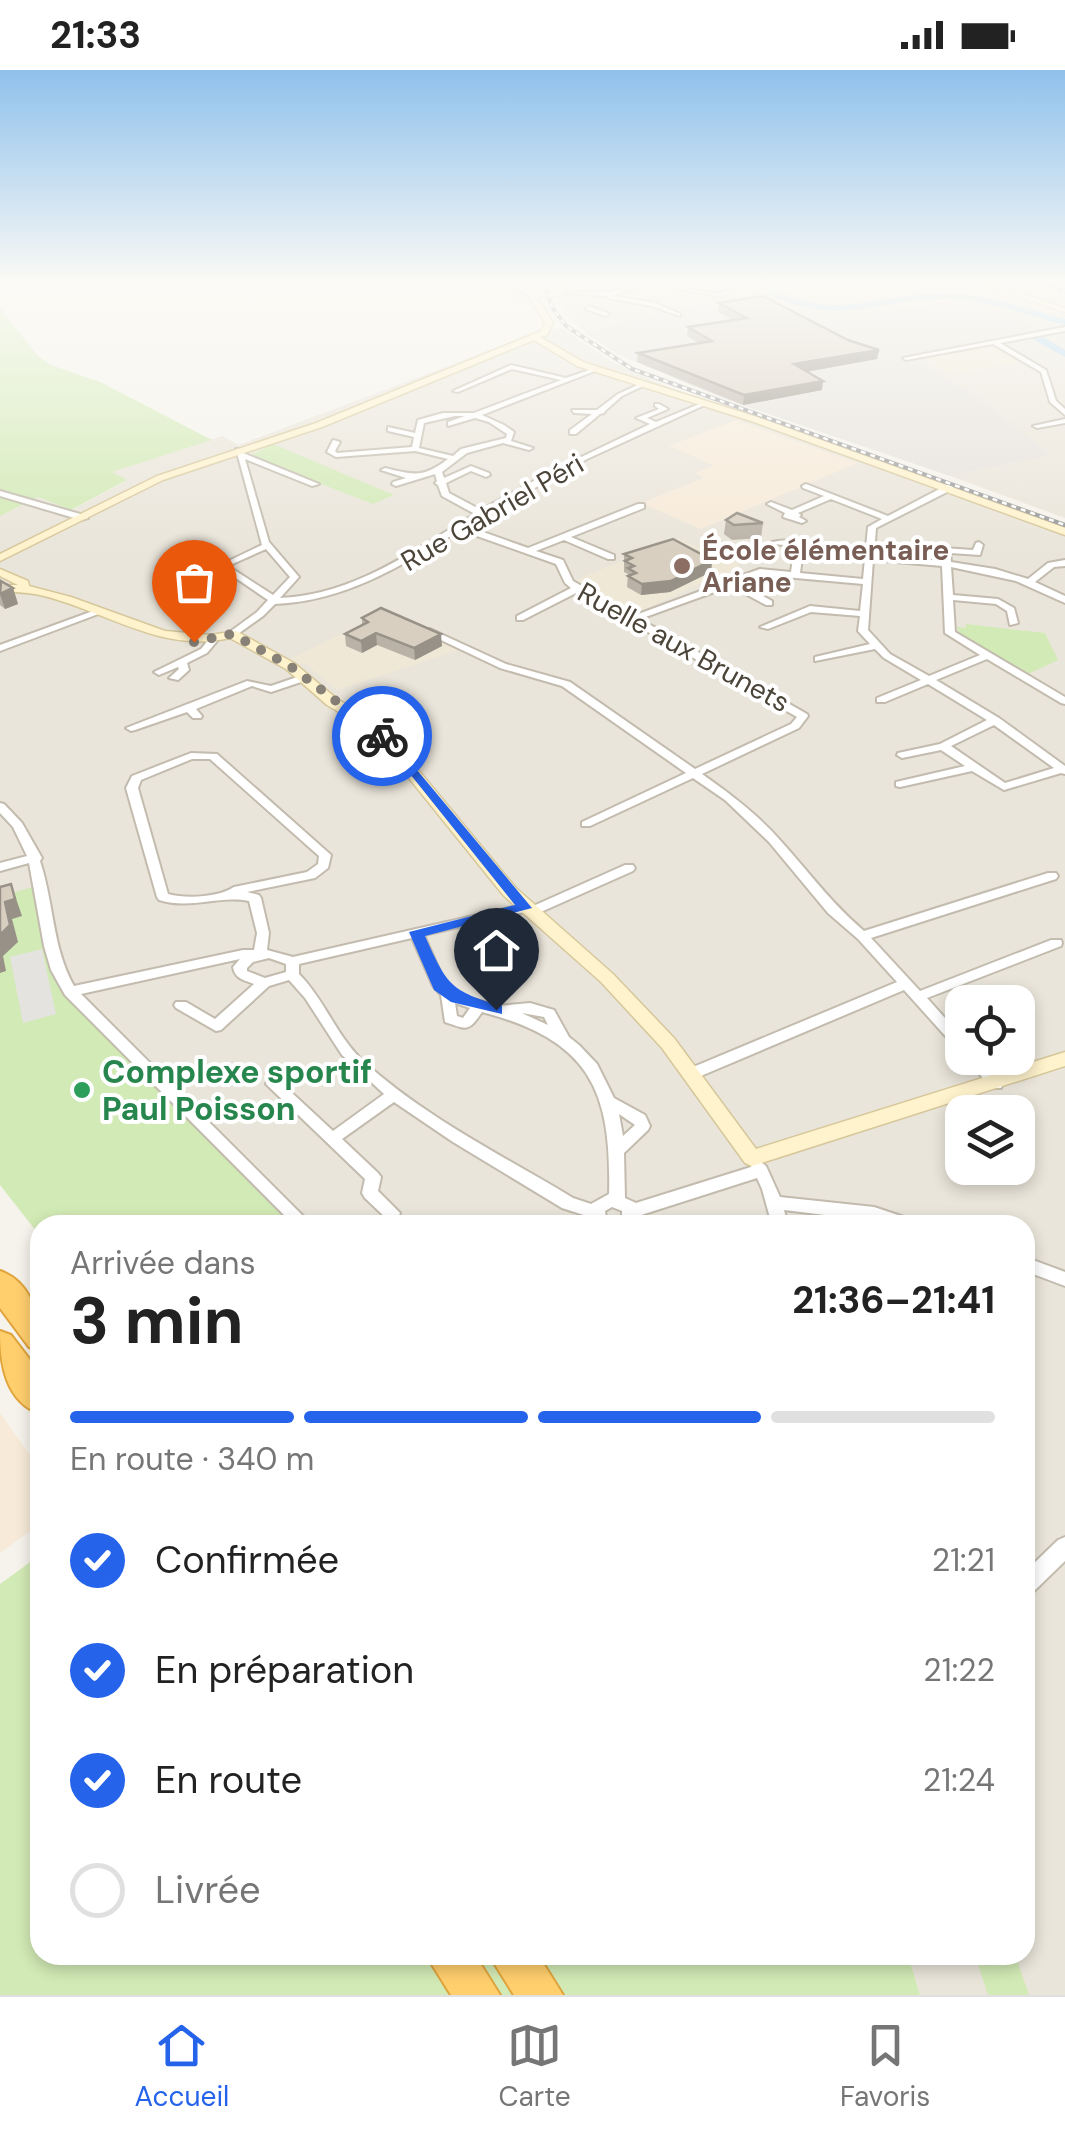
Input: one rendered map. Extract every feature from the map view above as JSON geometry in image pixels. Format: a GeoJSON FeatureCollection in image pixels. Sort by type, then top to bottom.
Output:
{"type":"FeatureCollection","features":[{"type":"Feature","properties":{"kind":"highway"},"geometry":{"type":"LineString","coordinates":[[0,1284],[30,1324]]}},
{"type":"Feature","properties":{"kind":"highway"},"geometry":{"type":"LineString","coordinates":[[0,1345],[30,1386]]}},
{"type":"Feature","properties":{"kind":"highway"},"geometry":{"type":"LineString","coordinates":[[456,1965],[478,1995]]}},
{"type":"Feature","properties":{"kind":"highway"},"geometry":{"type":"LineString","coordinates":[[518,1965],[541,1995]]}},
{"type":"Feature","properties":{"kind":"street"},"geometry":{"type":"LineString","coordinates":[[0,558],[160,478],[319,426],[445,374]]}},
{"type":"Feature","properties":{"kind":"street"},"geometry":{"type":"LineString","coordinates":[[456,391],[495,374]]}},
{"type":"Feature","properties":{"kind":"street"},"geometry":{"type":"LineString","coordinates":[[537,374],[563,379]]}},
{"type":"Feature","properties":{"kind":"street"},"geometry":{"type":"LineString","coordinates":[[451,424],[581,374]]}},
{"type":"Feature","properties":{"kind":"street"},"geometry":{"type":"LineString","coordinates":[[612,374],[950,488],[1065,532]]}},
{"type":"Feature","properties":{"kind":"street"},"geometry":{"type":"LineString","coordinates":[[1045,374],[1053,402],[1065,414]]}},
{"type":"Feature","properties":{"kind":"street"},"geometry":{"type":"LineString","coordinates":[[573,432],[624,392],[644,384]]}},
{"type":"Feature","properties":{"kind":"street"},"geometry":{"type":"LineString","coordinates":[[534,391],[550,399]]}},
{"type":"Feature","properties":{"kind":"street"},"geometry":{"type":"LineString","coordinates":[[624,392],[644,397]]}},
{"type":"Feature","properties":{"kind":"street","name":"Rue Gabriel Péri"},"geometry":{"type":"LineString","coordinates":[[273,600],[322,593],[374,578],[482,514],[653,423],[706,404]]}},
{"type":"Feature","properties":{"kind":"street"},"geometry":{"type":"LineString","coordinates":[[657,406],[665,409],[640,418],[653,423],[684,407]]}},
{"type":"Feature","properties":{"kind":"street"},"geometry":{"type":"LineString","coordinates":[[396,484],[438,471],[452,458],[505,441],[511,434],[505,428],[468,415],[445,411],[421,422],[410,450]]}},
{"type":"Feature","properties":{"kind":"street"},"geometry":{"type":"LineString","coordinates":[[574,411],[603,412]]}},
{"type":"Feature","properties":{"kind":"street"},"geometry":{"type":"LineString","coordinates":[[1037,426],[1065,421]]}},
{"type":"Feature","properties":{"kind":"street"},"geometry":{"type":"LineString","coordinates":[[505,428],[519,422]]}},
{"type":"Feature","properties":{"kind":"street"},"geometry":{"type":"LineString","coordinates":[[391,428],[415,435]]}},
{"type":"Feature","properties":{"kind":"street"},"geometry":{"type":"LineString","coordinates":[[505,441],[526,450],[542,442]]}},
{"type":"Feature","properties":{"kind":"street"},"geometry":{"type":"LineString","coordinates":[[336,442],[331,452],[336,455],[410,450],[452,458]]}},
{"type":"Feature","properties":{"kind":"street"},"geometry":{"type":"LineString","coordinates":[[240,453],[314,484]]}},
{"type":"Feature","properties":{"kind":"street"},"geometry":{"type":"LineString","coordinates":[[240,453],[266,546],[295,577],[322,593]]}},
{"type":"Feature","properties":{"kind":"street"},"geometry":{"type":"LineString","coordinates":[[440,483],[471,468],[486,475]]}},
{"type":"Feature","properties":{"kind":"street"},"geometry":{"type":"LineString","coordinates":[[385,470],[410,477]]}},
{"type":"Feature","properties":{"kind":"street"},"geometry":{"type":"LineString","coordinates":[[438,471],[440,483],[452,501],[482,514]]}},
{"type":"Feature","properties":{"kind":"street"},"geometry":{"type":"LineString","coordinates":[[806,486],[885,517]]}},
{"type":"Feature","properties":{"kind":"street"},"geometry":{"type":"LineString","coordinates":[[950,488],[885,517],[872,527],[864,631],[874,646],[995,720],[1064,770]]}},
{"type":"Feature","properties":{"kind":"street"},"geometry":{"type":"LineString","coordinates":[[0,493],[84,518]]}},
{"type":"Feature","properties":{"kind":"street"},"geometry":{"type":"LineString","coordinates":[[792,512],[831,496]]}},
{"type":"Feature","properties":{"kind":"street"},"geometry":{"type":"LineString","coordinates":[[771,504],[806,518],[792,525]]}},
{"type":"Feature","properties":{"kind":"street"},"geometry":{"type":"LineString","coordinates":[[530,550],[641,506]]}},
{"type":"Feature","properties":{"kind":"street","name":"Ruelle aux Brunets"},"geometry":{"type":"LineString","coordinates":[[456,530],[560,562],[566,579],[578,588],[803,716],[795,726],[695,774]]}},
{"type":"Feature","properties":{"kind":"street"},"geometry":{"type":"LineString","coordinates":[[565,537],[611,557]]}},
{"type":"Feature","properties":{"kind":"street"},"geometry":{"type":"LineString","coordinates":[[941,539],[946,550],[950,633],[1065,701]]}},
{"type":"Feature","properties":{"kind":"street"},"geometry":{"type":"LineString","coordinates":[[776,542],[826,550]]}},
{"type":"Feature","properties":{"kind":"street"},"geometry":{"type":"LineString","coordinates":[[946,550],[977,553],[979,545]]}},
{"type":"Feature","properties":{"kind":"street"},"geometry":{"type":"LineString","coordinates":[[266,546],[222,566],[273,600]]}},
{"type":"Feature","properties":{"kind":"street"},"geometry":{"type":"LineString","coordinates":[[795,575],[800,547]]}},
{"type":"Feature","properties":{"kind":"street"},"geometry":{"type":"LineString","coordinates":[[868,558],[947,566],[1031,581],[1065,600]]}},
{"type":"Feature","properties":{"kind":"street"},"geometry":{"type":"LineString","coordinates":[[1031,581],[1051,565],[1065,563]]}},
{"type":"Feature","properties":{"kind":"street"},"geometry":{"type":"LineString","coordinates":[[0,572],[24,583],[21,590]]}},
{"type":"Feature","properties":{"kind":"street"},"geometry":{"type":"LineString","coordinates":[[632,618],[760,572],[866,582]]}},
{"type":"Feature","properties":{"kind":"street"},"geometry":{"type":"LineString","coordinates":[[0,588],[46,593],[187,641],[212,641],[232,634],[295,577]]}},
{"type":"Feature","properties":{"kind":"street"},"geometry":{"type":"LineString","coordinates":[[729,581],[769,603]]}},
{"type":"Feature","properties":{"kind":"street"},"geometry":{"type":"LineString","coordinates":[[520,618],[578,588]]}},
{"type":"Feature","properties":{"kind":"street"},"geometry":{"type":"LineString","coordinates":[[946,596],[998,602],[1011,610],[1013,623]]}},
{"type":"Feature","properties":{"kind":"street"},"geometry":{"type":"LineString","coordinates":[[765,627],[810,609],[864,614]]}},
{"type":"Feature","properties":{"kind":"street"},"geometry":{"type":"LineString","coordinates":[[0,648],[96,613]]}},
{"type":"Feature","properties":{"kind":"street"},"geometry":{"type":"LineString","coordinates":[[418,627],[503,666],[566,684],[749,814],[832,910],[862,936],[945,1025]]}},
{"type":"Feature","properties":{"kind":"street"},"geometry":{"type":"LineString","coordinates":[[232,634],[376,728],[528,910],[607,978],[691,1074],[757,1164],[778,1215]]}},
{"type":"Feature","properties":{"kind":"street"},"geometry":{"type":"LineString","coordinates":[[159,672],[204,651],[212,641]]}},
{"type":"Feature","properties":{"kind":"street"},"geometry":{"type":"LineString","coordinates":[[818,659],[874,646]]}},
{"type":"Feature","properties":{"kind":"street"},"geometry":{"type":"LineString","coordinates":[[881,700],[985,656]]}},
{"type":"Feature","properties":{"kind":"street"},"geometry":{"type":"LineString","coordinates":[[174,678],[184,670],[182,662]]}},
{"type":"Feature","properties":{"kind":"street"},"geometry":{"type":"LineString","coordinates":[[132,728],[193,712],[251,683],[270,689],[303,678]]}},
{"type":"Feature","properties":{"kind":"street"},"geometry":{"type":"LineString","coordinates":[[902,755],[944,746],[995,720]]}},
{"type":"Feature","properties":{"kind":"street"},"geometry":{"type":"LineString","coordinates":[[944,746],[1004,787],[1064,770]]}},
{"type":"Feature","properties":{"kind":"street"},"geometry":{"type":"LineString","coordinates":[[191,756],[219,759],[325,855],[324,865],[312,874],[234,891],[187,901],[163,896],[132,788],[136,778],[191,756]]}},
{"type":"Feature","properties":{"kind":"street"},"geometry":{"type":"LineString","coordinates":[[900,784],[974,767]]}},
{"type":"Feature","properties":{"kind":"street"},"geometry":{"type":"LineString","coordinates":[[586,824],[695,774]]}},
{"type":"Feature","properties":{"kind":"street"},"geometry":{"type":"LineString","coordinates":[[0,806],[24,830],[36,858],[58,973],[70,992],[294,1215]]}},
{"type":"Feature","properties":{"kind":"street"},"geometry":{"type":"LineString","coordinates":[[0,867],[36,858]]}},
{"type":"Feature","properties":{"kind":"street"},"geometry":{"type":"LineString","coordinates":[[181,1005],[216,1026],[264,984],[292,968],[416,932],[528,910],[629,868]]}},
{"type":"Feature","properties":{"kind":"street"},"geometry":{"type":"LineString","coordinates":[[862,936],[1052,876]]}},
{"type":"Feature","properties":{"kind":"street"},"geometry":{"type":"LineString","coordinates":[[255,898],[270,884]]}},
{"type":"Feature","properties":{"kind":"street"},"geometry":{"type":"LineString","coordinates":[[234,891],[255,898]]}},
{"type":"Feature","properties":{"kind":"street"},"geometry":{"type":"LineString","coordinates":[[255,898],[263,933],[258,954]]}},
{"type":"Feature","properties":{"kind":"street"},"geometry":{"type":"LineString","coordinates":[[416,932],[440,986],[448,993],[562,1038],[600,1078],[611,1102],[619,1149],[617,1200],[629,1215]]}},
{"type":"Feature","properties":{"kind":"street"},"geometry":{"type":"LineString","coordinates":[[919,996],[1056,943]]}},
{"type":"Feature","properties":{"kind":"street"},"geometry":{"type":"LineString","coordinates":[[70,992],[258,954],[292,968],[342,1047],[394,1094],[589,1215]]}},
{"type":"Feature","properties":{"kind":"street"},"geometry":{"type":"LineString","coordinates":[[241,974],[244,961],[258,954]]}},
{"type":"Feature","properties":{"kind":"street"},"geometry":{"type":"LineString","coordinates":[[208,962],[264,984]]}},
{"type":"Feature","properties":{"kind":"street"},"geometry":{"type":"LineString","coordinates":[[691,1074],[905,984]]}},
{"type":"Feature","properties":{"kind":"street"},"geometry":{"type":"LineString","coordinates":[[448,993],[450,1019],[466,1024],[479,1006]]}},
{"type":"Feature","properties":{"kind":"street"},"geometry":{"type":"LineString","coordinates":[[638,1215],[757,1164],[1065,1059]]}},
{"type":"Feature","properties":{"kind":"street"},"geometry":{"type":"LineString","coordinates":[[988,1075],[996,1084]]}},
{"type":"Feature","properties":{"kind":"street"},"geometry":{"type":"LineString","coordinates":[[273,1084],[373,1177],[370,1193],[392,1213]]}},
{"type":"Feature","properties":{"kind":"street"},"geometry":{"type":"LineString","coordinates":[[332,1138],[394,1094]]}},
{"type":"Feature","properties":{"kind":"street"},"geometry":{"type":"LineString","coordinates":[[611,1102],[640,1119],[643,1126],[619,1149]]}},
{"type":"Feature","properties":{"kind":"street"},"geometry":{"type":"LineString","coordinates":[[598,1215],[600,1204],[617,1200]]}},
{"type":"Feature","properties":{"kind":"street"},"geometry":{"type":"LineString","coordinates":[[775,1203],[877,1215]]}},
{"type":"Feature","properties":{"kind":"street"},"geometry":{"type":"LineString","coordinates":[[1035,1268],[1065,1278]]}},
{"type":"Feature","properties":{"kind":"street"},"geometry":{"type":"LineString","coordinates":[[1035,1576],[1065,1547]]}},
{"type":"Feature","properties":{"kind":"shaded area"},"geometry":{"type":"Polygon","coordinates":[[[427,374],[639,374],[682,393],[979,494],[1065,528],[1065,1995],[920,1995],[911,1965],[1035,1965],[1035,1215],[288,1215],[68,995],[0,896],[0,516],[38,497],[72,510],[126,481],[111,472],[222,436],[239,445],[427,374]]]}},
{"type":"Feature","properties":{"kind":"shaded area"},"geometry":{"type":"Polygon","coordinates":[[[664,374],[937,374],[970,391],[1051,455],[950,476],[719,397],[664,374]]]}},
{"type":"Feature","properties":{"kind":"shaded area"},"geometry":{"type":"Polygon","coordinates":[[[937,374],[1065,374],[1065,518],[950,476],[1050,455],[970,391],[937,374]]]}},
{"type":"Feature","properties":{"kind":"shaded area"},"geometry":{"type":"Polygon","coordinates":[[[736,420],[857,463],[701,529],[641,503],[704,478],[695,473],[713,465],[669,446],[736,420]]]}},
{"type":"Feature","properties":{"kind":"shaded area"},"geometry":{"type":"Polygon","coordinates":[[[677,539],[738,563],[740,573],[710,579],[641,611],[625,611],[573,581],[677,539]]]}},
{"type":"Feature","properties":{"kind":"shaded area"},"geometry":{"type":"Polygon","coordinates":[[[381,615],[462,649],[337,690],[305,663],[296,666],[286,661],[381,615]]]}},
{"type":"Feature","properties":{"kind":"shaded area"},"geometry":{"type":"Polygon","coordinates":[[[42,949],[56,1014],[23,1023],[10,957],[42,949]]]}},
{"type":"Feature","properties":{"kind":"shaded area"},"geometry":{"type":"Polygon","coordinates":[[[0,1413],[30,1455],[30,1531],[0,1553],[0,1413]]]}},
{"type":"Feature","properties":{"kind":"green space"},"geometry":{"type":"Polygon","coordinates":[[[0,374],[76,374],[212,440],[112,472],[127,480],[71,510],[38,497],[0,516],[0,374]]]}},
{"type":"Feature","properties":{"kind":"green space"},"geometry":{"type":"Polygon","coordinates":[[[273,444],[394,495],[373,504],[249,456],[273,444]]]}},
{"type":"Feature","properties":{"kind":"green space"},"geometry":{"type":"Polygon","coordinates":[[[966,624],[1045,633],[1058,660],[1028,674],[963,637],[956,627],[966,628],[966,624]]]}},
{"type":"Feature","properties":{"kind":"green space","name":"Complexe sportif Paul Poisson"},"geometry":{"type":"Polygon","coordinates":[[[41,885],[57,974],[288,1215],[30,1215],[30,1223],[0,1185],[0,896],[41,885]]]}},
{"type":"Feature","properties":{"kind":"green space"},"geometry":{"type":"Polygon","coordinates":[[[30,1562],[30,1965],[911,1965],[920,1995],[0,1995],[0,1584],[30,1562]]]}},
{"type":"Feature","properties":{"kind":"green space"},"geometry":{"type":"Polygon","coordinates":[[[978,1965],[1018,1965],[1029,1995],[988,1995],[978,1965]]]}},
{"type":"Feature","properties":{"kind":"building"},"geometry":{"type":"Polygon","coordinates":[[[691,374],[811,374],[823,381],[744,395],[691,374]]]}},
{"type":"Feature","properties":{"kind":"building"},"geometry":{"type":"Polygon","coordinates":[[[737,513],[763,523],[734,525],[726,520],[737,513]]]}},
{"type":"Feature","properties":{"kind":"building"},"geometry":{"type":"Polygon","coordinates":[[[673,539],[712,560],[671,581],[642,584],[628,576],[636,573],[628,568],[634,566],[625,561],[632,558],[624,554],[673,539]]]}},
{"type":"Feature","properties":{"kind":"building"},"geometry":{"type":"Polygon","coordinates":[[[1,581],[13,588],[0,594],[1,581]]]}},
{"type":"Feature","properties":{"kind":"building"},"geometry":{"type":"Polygon","coordinates":[[[381,608],[441,634],[414,648],[376,633],[361,641],[345,634],[368,622],[362,618],[381,608]]]}},
{"type":"Feature","properties":{"kind":"building"},"geometry":{"type":"Polygon","coordinates":[[[11,884],[15,899],[5,902],[10,925],[0,935],[0,887],[11,884]]]}},
{"type":"Feature","properties":{"kind":"railway"},"geometry":{"type":"LineString","coordinates":[[645,374],[1065,525]]}},
{"type":"Feature","properties":{"kind":"way so far"},"geometry":{"type":"LineString","coordinates":[[194,642],[232,634],[290,666],[338,706],[372,724],[382,736]]}},
{"type":"Feature","properties":{"kind":"place","name":"École élémentaire Ariane"},"geometry":{"type":"Point","coordinates":[682,566]}},
{"type":"Feature","properties":{"kind":"place","name":"Complexe sportif Paul Poisson"},"geometry":{"type":"Point","coordinates":[82,1090]}},
{"type":"Feature","properties":{"kind":"route"},"geometry":{"type":"LineString","coordinates":[[382,736],[525,908],[416,932],[440,986],[457,998],[496,1010]]}}]}
